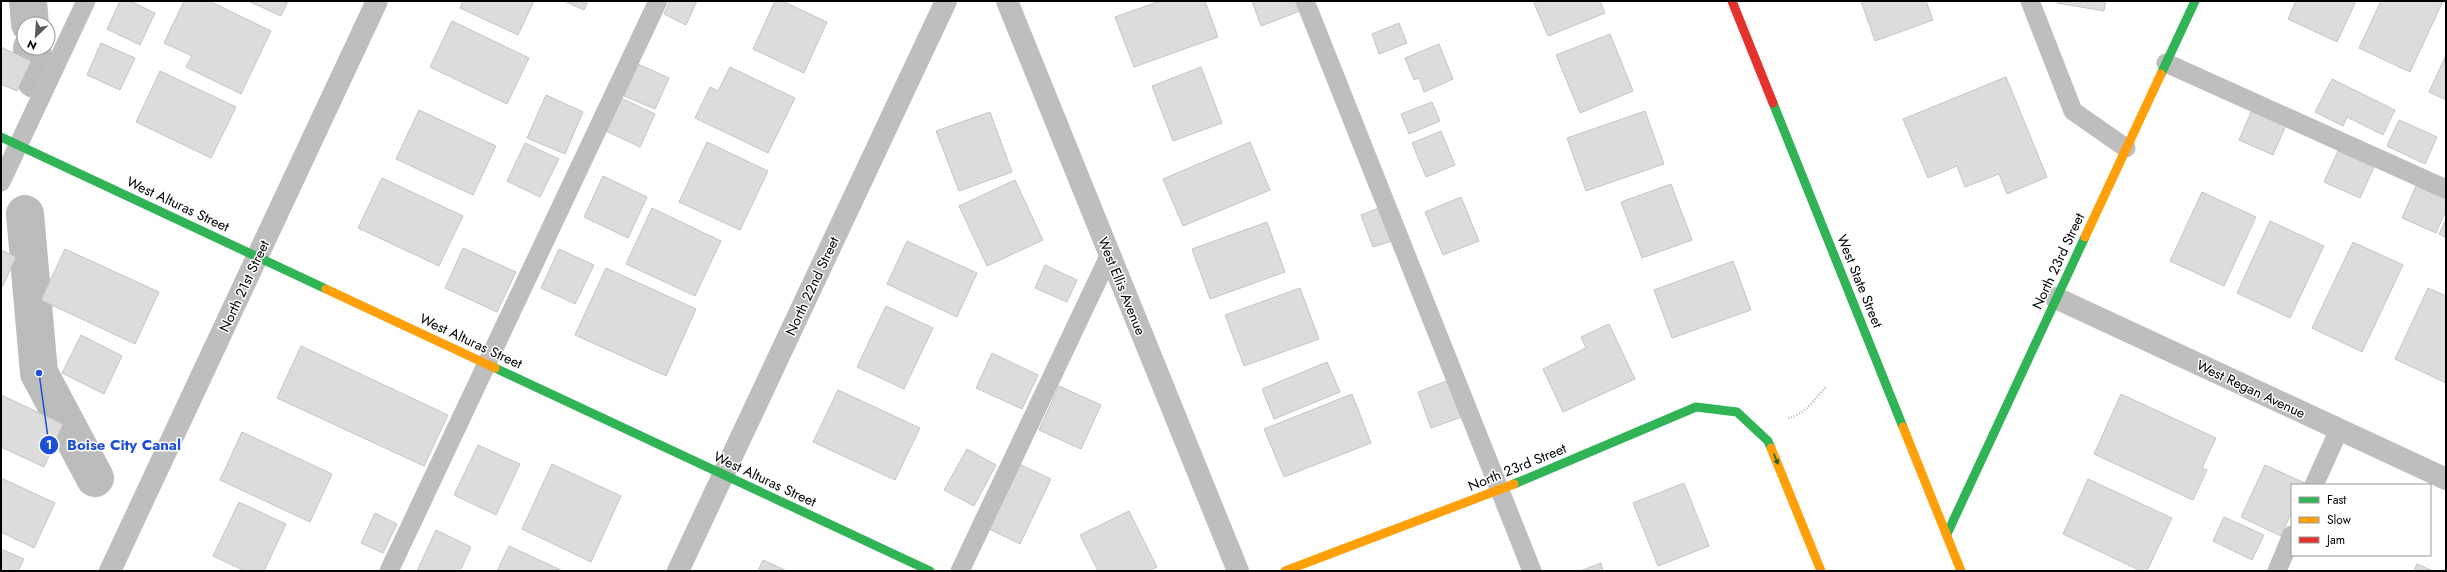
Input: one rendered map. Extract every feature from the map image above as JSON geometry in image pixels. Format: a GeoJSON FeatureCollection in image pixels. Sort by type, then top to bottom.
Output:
{"type":"FeatureCollection","features":[{"type":"Feature","properties":{"kind":"street","name":"North 21st Street"},"geometry":{"type":"LineString","coordinates":[[110,571],[377,1]]}},
{"type":"Feature","properties":{"kind":"street","name":"North 22nd Street"},"geometry":{"type":"LineString","coordinates":[[678,571],[946,1]]}},
{"type":"Feature","properties":{"kind":"street","name":"West Ellis Avenue"},"geometry":{"type":"LineString","coordinates":[[1007,1],[1238,571]]}},
{"type":"Feature","properties":{"kind":"street","name":"West State Street"},"geometry":{"type":"LineString","coordinates":[[1732,1],[1961,571]]}},
{"type":"Feature","properties":{"kind":"street","name":"North 23rd Street"},"geometry":{"type":"LineString","coordinates":[[1947,534],[2195,1]]}},
{"type":"Feature","properties":{"kind":"street","name":"West Alturas Street"},"geometry":{"type":"LineString","coordinates":[[1,137],[930,571]]}},
{"type":"Feature","properties":{"kind":"street","name":"West Regan Avenue"},"geometry":{"type":"LineString","coordinates":[[2056,298],[2446,479]]}},
{"type":"Feature","properties":{"kind":"street","name":"North 23rd Street"},"geometry":{"type":"LineString","coordinates":[[1285,571],[1499,490],[1696,407],[1737,412],[1768,441],[1821,571]]}},
{"type":"Feature","properties":{"kind":"lane"},"geometry":{"type":"LineString","coordinates":[[1,182],[86,1]]}},
{"type":"Feature","properties":{"kind":"lane"},"geometry":{"type":"LineString","coordinates":[[389,571],[658,1]]}},
{"type":"Feature","properties":{"kind":"lane"},"geometry":{"type":"LineString","coordinates":[[1305,1],[1532,571]]}},
{"type":"Feature","properties":{"kind":"lane"},"geometry":{"type":"LineString","coordinates":[[2030,1],[2073,111],[2126,148]]}},
{"type":"Feature","properties":{"kind":"lane"},"geometry":{"type":"LineString","coordinates":[[2166,63],[2446,189]]}},
{"type":"Feature","properties":{"kind":"lane"},"geometry":{"type":"LineString","coordinates":[[960,571],[1110,254]]}},
{"type":"Feature","properties":{"kind":"lane"},"geometry":{"type":"LineString","coordinates":[[2314,484],[2340,430]]}},
{"type":"Feature","properties":{"kind":"lane"},"geometry":{"type":"LineString","coordinates":[[2277,571],[2291,537]]}},
{"type":"Feature","properties":{"kind":"path"},"geometry":{"type":"LineString","coordinates":[[1784,419],[1794,418],[1803,411],[1826,387]]}},
{"type":"Feature","properties":{"kind":"building"},"geometry":{"type":"Polygon","coordinates":[[[120,1],[130,1],[155,13],[140,45],[107,29],[120,1]]]}},
{"type":"Feature","properties":{"kind":"building"},"geometry":{"type":"Polygon","coordinates":[[[184,1],[209,1],[271,31],[241,94],[186,67],[192,56],[164,43],[184,1]]]}},
{"type":"Feature","properties":{"kind":"building"},"geometry":{"type":"Polygon","coordinates":[[[248,1],[288,1],[281,16],[248,1]]]}},
{"type":"Feature","properties":{"kind":"building"},"geometry":{"type":"Polygon","coordinates":[[[463,1],[534,1],[518,35],[460,8],[463,1]]]}},
{"type":"Feature","properties":{"kind":"building"},"geometry":{"type":"Polygon","coordinates":[[[564,1],[588,1],[584,10],[564,1]]]}},
{"type":"Feature","properties":{"kind":"building"},"geometry":{"type":"Polygon","coordinates":[[[670,1],[697,1],[686,25],[664,14],[670,1]]]}},
{"type":"Feature","properties":{"kind":"building"},"geometry":{"type":"Polygon","coordinates":[[[775,1],[782,1],[827,22],[804,73],[753,49],[775,1]]]}},
{"type":"Feature","properties":{"kind":"building"},"geometry":{"type":"Polygon","coordinates":[[[1160,1],[1205,1],[1218,37],[1134,67],[1115,17],[1160,1]]]}},
{"type":"Feature","properties":{"kind":"building"},"geometry":{"type":"Polygon","coordinates":[[[1252,1],[1296,1],[1300,11],[1261,26],[1252,1]]]}},
{"type":"Feature","properties":{"kind":"building"},"geometry":{"type":"Polygon","coordinates":[[[1533,1],[1600,1],[1605,13],[1548,36],[1533,1]]]}},
{"type":"Feature","properties":{"kind":"building"},"geometry":{"type":"Polygon","coordinates":[[[1861,1],[1926,1],[1933,20],[1875,41],[1861,1]]]}},
{"type":"Feature","properties":{"kind":"building"},"geometry":{"type":"Polygon","coordinates":[[[2057,1],[2106,1],[2104,11],[2057,3],[2057,1]]]}},
{"type":"Feature","properties":{"kind":"building"},"geometry":{"type":"Polygon","coordinates":[[[2296,1],[2356,1],[2337,42],[2288,19],[2296,1]]]}},
{"type":"Feature","properties":{"kind":"building"},"geometry":{"type":"Polygon","coordinates":[[[2381,1],[2443,1],[2410,72],[2359,48],[2381,1]]]}},
{"type":"Feature","properties":{"kind":"building"},"geometry":{"type":"Polygon","coordinates":[[[452,21],[529,58],[507,104],[430,67],[452,21]]]}},
{"type":"Feature","properties":{"kind":"building"},"geometry":{"type":"Polygon","coordinates":[[[1399,23],[1407,43],[1379,54],[1372,34],[1399,23]]]}},
{"type":"Feature","properties":{"kind":"building"},"geometry":{"type":"Polygon","coordinates":[[[1610,34],[1633,91],[1580,113],[1556,55],[1610,34]]]}},
{"type":"Feature","properties":{"kind":"building"},"geometry":{"type":"Polygon","coordinates":[[[101,43],[135,58],[120,90],[87,75],[101,43]]]}},
{"type":"Feature","properties":{"kind":"building"},"geometry":{"type":"Polygon","coordinates":[[[1439,44],[1453,79],[1424,92],[1419,78],[1414,80],[1405,58],[1439,44]]]}},
{"type":"Feature","properties":{"kind":"building"},"geometry":{"type":"Polygon","coordinates":[[[1,47],[16,54],[16,56],[20,56],[31,61],[17,91],[1,84],[1,47]]]}},
{"type":"Feature","properties":{"kind":"building"},"geometry":{"type":"Polygon","coordinates":[[[2446,55],[2446,100],[2429,92],[2446,55]]]}},
{"type":"Feature","properties":{"kind":"building"},"geometry":{"type":"Polygon","coordinates":[[[638,64],[669,78],[655,109],[624,96],[638,64]]]}},
{"type":"Feature","properties":{"kind":"building"},"geometry":{"type":"Polygon","coordinates":[[[730,67],[795,98],[768,153],[695,118],[710,87],[718,91],[730,67]]]}},
{"type":"Feature","properties":{"kind":"building"},"geometry":{"type":"Polygon","coordinates":[[[1201,67],[1222,123],[1173,141],[1152,86],[1201,67]]]}},
{"type":"Feature","properties":{"kind":"building"},"geometry":{"type":"Polygon","coordinates":[[[160,71],[236,107],[211,158],[136,122],[160,71]]]}},
{"type":"Feature","properties":{"kind":"building"},"geometry":{"type":"Polygon","coordinates":[[[2006,77],[2047,177],[2007,194],[1999,174],[1965,187],[1957,166],[1928,178],[1903,119],[2006,77]]]}},
{"type":"Feature","properties":{"kind":"building"},"geometry":{"type":"Polygon","coordinates":[[[2332,79],[2395,110],[2383,135],[2347,117],[2343,126],[2315,112],[2332,79]]]}},
{"type":"Feature","properties":{"kind":"building"},"geometry":{"type":"Polygon","coordinates":[[[546,95],[583,112],[565,154],[527,138],[546,95]]]}},
{"type":"Feature","properties":{"kind":"building"},"geometry":{"type":"Polygon","coordinates":[[[621,98],[655,114],[640,147],[606,131],[621,98]]]}},
{"type":"Feature","properties":{"kind":"building"},"geometry":{"type":"Polygon","coordinates":[[[1432,102],[1440,121],[1409,134],[1401,114],[1432,102]]]}},
{"type":"Feature","properties":{"kind":"building"},"geometry":{"type":"Polygon","coordinates":[[[419,110],[496,146],[473,195],[396,159],[419,110]]]}},
{"type":"Feature","properties":{"kind":"building"},"geometry":{"type":"Polygon","coordinates":[[[2252,110],[2286,125],[2273,155],[2239,140],[2252,110]]]}},
{"type":"Feature","properties":{"kind":"building"},"geometry":{"type":"Polygon","coordinates":[[[1645,111],[1664,164],[1586,191],[1567,138],[1645,111]]]}},
{"type":"Feature","properties":{"kind":"building"},"geometry":{"type":"Polygon","coordinates":[[[990,112],[1012,172],[959,191],[936,131],[990,112]]]}},
{"type":"Feature","properties":{"kind":"building"},"geometry":{"type":"Polygon","coordinates":[[[2399,120],[2437,137],[2425,164],[2387,146],[2399,120]]]}},
{"type":"Feature","properties":{"kind":"building"},"geometry":{"type":"Polygon","coordinates":[[[1441,131],[1455,165],[1426,177],[1412,143],[1441,131]]]}},
{"type":"Feature","properties":{"kind":"building"},"geometry":{"type":"Polygon","coordinates":[[[707,142],[768,171],[740,230],[679,202],[707,142]]]}},
{"type":"Feature","properties":{"kind":"building"},"geometry":{"type":"Polygon","coordinates":[[[1250,142],[1270,190],[1183,226],[1163,179],[1250,142]]]}},
{"type":"Feature","properties":{"kind":"building"},"geometry":{"type":"Polygon","coordinates":[[[525,143],[559,159],[540,197],[507,181],[525,143]]]}},
{"type":"Feature","properties":{"kind":"building"},"geometry":{"type":"Polygon","coordinates":[[[2338,151],[2374,167],[2360,198],[2324,182],[2338,151]]]}},
{"type":"Feature","properties":{"kind":"building"},"geometry":{"type":"Polygon","coordinates":[[[603,176],[647,197],[628,238],[584,217],[603,176]]]}},
{"type":"Feature","properties":{"kind":"building"},"geometry":{"type":"Polygon","coordinates":[[[382,178],[463,216],[439,266],[358,228],[382,178]]]}},
{"type":"Feature","properties":{"kind":"building"},"geometry":{"type":"Polygon","coordinates":[[[1015,180],[1043,240],[987,266],[959,206],[1015,180]]]}},
{"type":"Feature","properties":{"kind":"building"},"geometry":{"type":"Polygon","coordinates":[[[1671,184],[1692,240],[1642,258],[1621,202],[1671,184]]]}},
{"type":"Feature","properties":{"kind":"building"},"geometry":{"type":"Polygon","coordinates":[[[2416,186],[2446,199],[2446,210],[2436,233],[2402,218],[2416,186]]]}},
{"type":"Feature","properties":{"kind":"building"},"geometry":{"type":"Polygon","coordinates":[[[2202,192],[2256,217],[2224,286],[2170,261],[2202,192]]]}},
{"type":"Feature","properties":{"kind":"building"},"geometry":{"type":"Polygon","coordinates":[[[1461,197],[1479,241],[1443,255],[1425,212],[1461,197]]]}},
{"type":"Feature","properties":{"kind":"building"},"geometry":{"type":"Polygon","coordinates":[[[652,208],[721,241],[695,296],[626,264],[652,208]]]}},
{"type":"Feature","properties":{"kind":"building"},"geometry":{"type":"Polygon","coordinates":[[[1379,208],[1392,241],[1373,247],[1361,215],[1379,208]]]}},
{"type":"Feature","properties":{"kind":"building"},"geometry":{"type":"Polygon","coordinates":[[[2446,219],[2446,238],[2439,234],[2446,219]]]}},
{"type":"Feature","properties":{"kind":"building"},"geometry":{"type":"Polygon","coordinates":[[[2270,221],[2324,246],[2290,318],[2237,293],[2270,221]]]}},
{"type":"Feature","properties":{"kind":"building"},"geometry":{"type":"Polygon","coordinates":[[[1267,222],[1285,272],[1210,299],[1192,249],[1267,222]]]}},
{"type":"Feature","properties":{"kind":"building"},"geometry":{"type":"Polygon","coordinates":[[[907,241],[977,273],[957,317],[887,284],[907,241]]]}},
{"type":"Feature","properties":{"kind":"building"},"geometry":{"type":"Polygon","coordinates":[[[2353,242],[2403,265],[2362,352],[2312,328],[2353,242]]]}},
{"type":"Feature","properties":{"kind":"building"},"geometry":{"type":"Polygon","coordinates":[[[463,248],[516,272],[497,312],[445,288],[463,248]]]}},
{"type":"Feature","properties":{"kind":"building"},"geometry":{"type":"Polygon","coordinates":[[[65,249],[159,292],[135,344],[41,300],[65,249]]]}},
{"type":"Feature","properties":{"kind":"building"},"geometry":{"type":"Polygon","coordinates":[[[559,249],[594,265],[575,304],[541,288],[559,249]]]}},
{"type":"Feature","properties":{"kind":"building"},"geometry":{"type":"Polygon","coordinates":[[[1,250],[16,257],[3,286],[1,285],[1,250]]]}},
{"type":"Feature","properties":{"kind":"building"},"geometry":{"type":"Polygon","coordinates":[[[1733,261],[1751,310],[1672,338],[1654,290],[1733,261]]]}},
{"type":"Feature","properties":{"kind":"building"},"geometry":{"type":"Polygon","coordinates":[[[1045,265],[1077,280],[1067,302],[1035,288],[1045,265]]]}},
{"type":"Feature","properties":{"kind":"building"},"geometry":{"type":"Polygon","coordinates":[[[606,268],[696,309],[666,376],[575,335],[606,268]]]}},
{"type":"Feature","properties":{"kind":"building"},"geometry":{"type":"Polygon","coordinates":[[[1300,288],[1319,339],[1244,366],[1225,315],[1300,288]]]}},
{"type":"Feature","properties":{"kind":"building"},"geometry":{"type":"Polygon","coordinates":[[[2428,288],[2446,296],[2446,383],[2395,359],[2428,288]]]}},
{"type":"Feature","properties":{"kind":"building"},"geometry":{"type":"Polygon","coordinates":[[[886,306],[933,328],[904,389],[857,367],[886,306]]]}},
{"type":"Feature","properties":{"kind":"building"},"geometry":{"type":"Polygon","coordinates":[[[1609,324],[1635,379],[1563,412],[1543,369],[1586,348],[1581,337],[1609,324]]]}},
{"type":"Feature","properties":{"kind":"building"},"geometry":{"type":"Polygon","coordinates":[[[81,335],[122,356],[104,394],[62,373],[81,335]]]}},
{"type":"Feature","properties":{"kind":"building"},"geometry":{"type":"Polygon","coordinates":[[[301,346],[448,415],[424,466],[277,398],[301,346]]]}},
{"type":"Feature","properties":{"kind":"building"},"geometry":{"type":"Polygon","coordinates":[[[992,353],[1038,375],[1022,409],[976,388],[992,353]]]}},
{"type":"Feature","properties":{"kind":"building"},"geometry":{"type":"Polygon","coordinates":[[[1327,362],[1340,392],[1274,419],[1262,389],[1327,362]]]}},
{"type":"Feature","properties":{"kind":"building"},"geometry":{"type":"Polygon","coordinates":[[[1449,380],[1462,417],[1431,428],[1418,392],[1449,380]]]}},
{"type":"Feature","properties":{"kind":"building"},"geometry":{"type":"Polygon","coordinates":[[[1059,386],[1101,405],[1081,449],[1039,430],[1059,386]]]}},
{"type":"Feature","properties":{"kind":"building"},"geometry":{"type":"Polygon","coordinates":[[[838,390],[920,428],[895,480],[813,442],[838,390]]]}},
{"type":"Feature","properties":{"kind":"building"},"geometry":{"type":"Polygon","coordinates":[[[1352,394],[1371,443],[1284,477],[1264,429],[1352,394]]]}},
{"type":"Feature","properties":{"kind":"building"},"geometry":{"type":"Polygon","coordinates":[[[2121,394],[2216,438],[2202,468],[2207,470],[2193,500],[2094,454],[2121,394]]]}},
{"type":"Feature","properties":{"kind":"building"},"geometry":{"type":"Polygon","coordinates":[[[1,395],[63,424],[44,467],[1,447],[1,395]]]}},
{"type":"Feature","properties":{"kind":"building"},"geometry":{"type":"Polygon","coordinates":[[[242,432],[332,474],[310,522],[220,480],[242,432]]]}},
{"type":"Feature","properties":{"kind":"building"},"geometry":{"type":"Polygon","coordinates":[[[478,445],[520,464],[496,515],[454,495],[478,445]]]}},
{"type":"Feature","properties":{"kind":"building"},"geometry":{"type":"Polygon","coordinates":[[[967,449],[996,465],[974,506],[944,490],[967,449]]]}},
{"type":"Feature","properties":{"kind":"building"},"geometry":{"type":"Polygon","coordinates":[[[1017,463],[1051,479],[1020,544],[987,528],[1017,463]]]}},
{"type":"Feature","properties":{"kind":"building"},"geometry":{"type":"Polygon","coordinates":[[[552,464],[621,496],[591,562],[522,529],[552,464]]]}},
{"type":"Feature","properties":{"kind":"building"},"geometry":{"type":"Polygon","coordinates":[[[2265,465],[2305,483],[2291,484],[2291,513],[2281,536],[2241,517],[2265,465]]]}},
{"type":"Feature","properties":{"kind":"building"},"geometry":{"type":"Polygon","coordinates":[[[1,478],[55,503],[34,548],[1,532],[1,478]]]}},
{"type":"Feature","properties":{"kind":"building"},"geometry":{"type":"Polygon","coordinates":[[[2088,479],[2172,518],[2147,571],[2141,571],[2063,534],[2088,479]]]}},
{"type":"Feature","properties":{"kind":"building"},"geometry":{"type":"Polygon","coordinates":[[[1684,483],[1709,546],[1658,566],[1633,503],[1684,483]]]}},
{"type":"Feature","properties":{"kind":"building"},"geometry":{"type":"Polygon","coordinates":[[[239,502],[286,524],[264,571],[245,571],[213,556],[239,502]]]}},
{"type":"Feature","properties":{"kind":"building"},"geometry":{"type":"Polygon","coordinates":[[[1129,511],[1157,567],[1149,571],[1098,571],[1080,535],[1129,511]]]}},
{"type":"Feature","properties":{"kind":"building"},"geometry":{"type":"Polygon","coordinates":[[[375,513],[397,524],[383,553],[361,543],[375,513]]]}},
{"type":"Feature","properties":{"kind":"building"},"geometry":{"type":"Polygon","coordinates":[[[2224,517],[2264,535],[2252,560],[2213,541],[2224,517]]]}},
{"type":"Feature","properties":{"kind":"building"},"geometry":{"type":"Polygon","coordinates":[[[436,530],[471,547],[460,571],[417,571],[436,530]]]}},
{"type":"Feature","properties":{"kind":"building"},"geometry":{"type":"Polygon","coordinates":[[[509,546],[563,571],[497,571],[509,546]]]}},
{"type":"Feature","properties":{"kind":"building"},"geometry":{"type":"Polygon","coordinates":[[[1,549],[24,559],[18,571],[1,571],[1,549]]]}},
{"type":"Feature","properties":{"kind":"building"},"geometry":{"type":"Polygon","coordinates":[[[763,560],[787,571],[758,571],[763,560]]]}},
{"type":"Feature","properties":{"kind":"building"},"geometry":{"type":"Polygon","coordinates":[[[1601,563],[1603,571],[1580,571],[1601,563]]]}},
{"type":"Feature","properties":{"kind":"building"},"geometry":{"type":"Polygon","coordinates":[[[2417,564],[2433,571],[2414,571],[2417,564]]]}},
{"type":"Feature","properties":{"kind":"waterway"},"geometry":{"type":"LineString","coordinates":[[28,1],[29,16]]}},
{"type":"Feature","properties":{"kind":"waterway"},"geometry":{"type":"LineString","coordinates":[[33,56],[35,79]]}},
{"type":"Feature","properties":{"kind":"waterway"},"geometry":{"type":"LineString","coordinates":[[25,214],[39,373],[95,478]]}},
{"type":"Feature","properties":{"kind":"traffic: fast"},"geometry":{"type":"LineString","coordinates":[[2161,74],[2195,1]]}},
{"type":"Feature","properties":{"kind":"traffic: fast"},"geometry":{"type":"LineString","coordinates":[[1773,103],[1903,427]]}},
{"type":"Feature","properties":{"kind":"traffic: fast"},"geometry":{"type":"LineString","coordinates":[[1,137],[326,289]]}},
{"type":"Feature","properties":{"kind":"traffic: fast"},"geometry":{"type":"LineString","coordinates":[[1947,534],[2085,237]]}},
{"type":"Feature","properties":{"kind":"traffic: fast"},"geometry":{"type":"LineString","coordinates":[[495,368],[930,571]]}},
{"type":"Feature","properties":{"kind":"traffic: fast"},"geometry":{"type":"LineString","coordinates":[[1514,484],[1696,407],[1737,412],[1768,441],[1771,448]]}},
{"type":"Feature","properties":{"kind":"traffic: slow"},"geometry":{"type":"LineString","coordinates":[[2085,237],[2161,74]]}},
{"type":"Feature","properties":{"kind":"traffic: slow"},"geometry":{"type":"LineString","coordinates":[[326,289],[495,368]]}},
{"type":"Feature","properties":{"kind":"traffic: slow"},"geometry":{"type":"LineString","coordinates":[[1903,427],[1961,571]]}},
{"type":"Feature","properties":{"kind":"traffic: slow"},"geometry":{"type":"LineString","coordinates":[[1771,448],[1821,571]]}},
{"type":"Feature","properties":{"kind":"traffic: slow"},"geometry":{"type":"LineString","coordinates":[[1285,571],[1514,484]]}},
{"type":"Feature","properties":{"kind":"traffic: jam"},"geometry":{"type":"LineString","coordinates":[[1732,1],[1773,103]]}},
{"type":"Feature","properties":{"kind":"place","name":"Boise City Canal"},"geometry":{"type":"Point","coordinates":[39,373]}}]}
